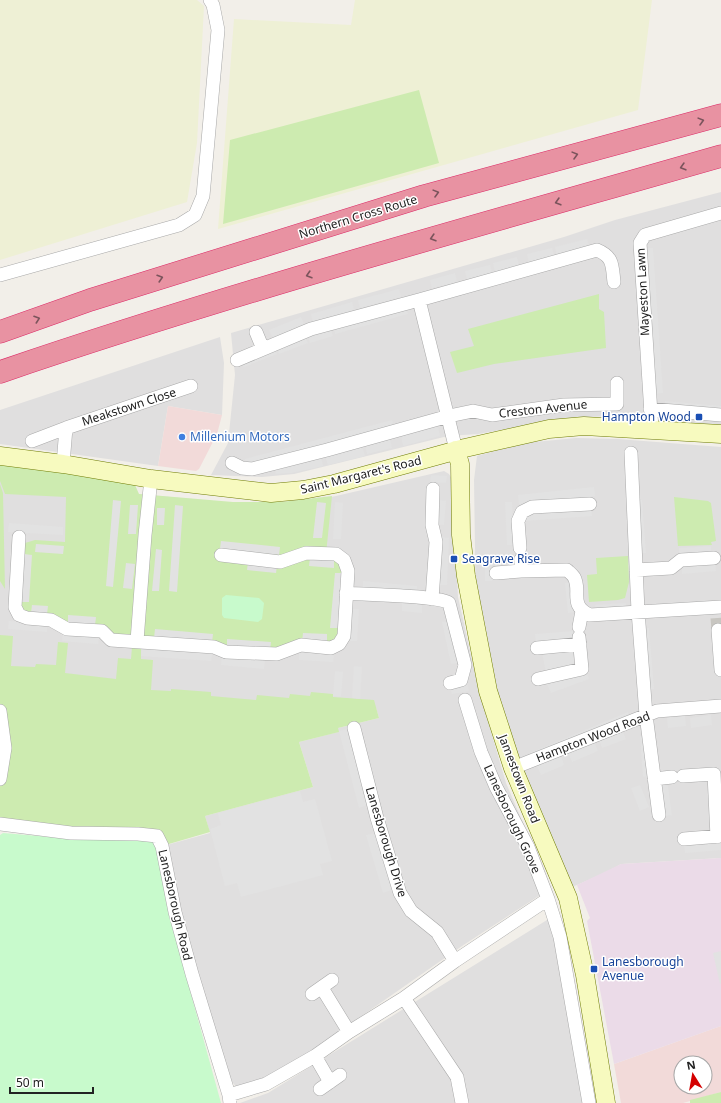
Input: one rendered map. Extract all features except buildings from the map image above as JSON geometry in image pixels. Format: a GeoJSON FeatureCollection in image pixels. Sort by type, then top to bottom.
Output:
{"type":"FeatureCollection","features":[{"type":"Feature","properties":{"kind":"highway","name":"Northern Cross Route"},"geometry":{"type":"LineString","coordinates":[[0,332],[90,300],[424,196],[721,116]]}},
{"type":"Feature","properties":{"kind":"highway"},"geometry":{"type":"LineString","coordinates":[[0,372],[97,339],[437,237],[721,156]]}},
{"type":"Feature","properties":{"kind":"main road","name":"Saint Margaret's Road"},"geometry":{"type":"LineString","coordinates":[[0,456],[63,464],[151,479],[250,492],[272,493],[303,490],[334,484],[456,450],[549,430],[584,426],[721,434]]}},
{"type":"Feature","properties":{"kind":"main road","name":"Jamestown Road"},"geometry":{"type":"LineString","coordinates":[[456,450],[460,464],[461,535],[466,576],[488,691],[513,768],[568,898],[585,975],[606,1103]]}},
{"type":"Feature","properties":{"kind":"street"},"geometry":{"type":"LineString","coordinates":[[0,275],[179,225],[195,215],[203,196],[216,67],[218,30],[213,5],[210,0]]}},
{"type":"Feature","properties":{"kind":"street","name":"Mayeston Lawn"},"geometry":{"type":"LineString","coordinates":[[652,429],[640,243],[645,234],[721,213]]}},
{"type":"Feature","properties":{"kind":"street"},"geometry":{"type":"LineString","coordinates":[[237,360],[311,329],[597,250],[607,254],[612,263],[614,282]]}},
{"type":"Feature","properties":{"kind":"street"},"geometry":{"type":"LineString","coordinates":[[419,300],[449,416],[456,450]]}},
{"type":"Feature","properties":{"kind":"street"},"geometry":{"type":"LineString","coordinates":[[256,332],[263,349]]}},
{"type":"Feature","properties":{"kind":"street","name":"Creston Avenue"},"geometry":{"type":"LineString","coordinates":[[449,416],[473,411],[492,415],[564,405],[617,404],[617,383]]}},
{"type":"Feature","properties":{"kind":"street","name":"Meakstown Close"},"geometry":{"type":"LineString","coordinates":[[32,441],[191,386]]}},
{"type":"Feature","properties":{"kind":"street"},"geometry":{"type":"LineString","coordinates":[[650,409],[721,415]]}},
{"type":"Feature","properties":{"kind":"street"},"geometry":{"type":"LineString","coordinates":[[232,464],[242,468],[252,469],[449,416]]}},
{"type":"Feature","properties":{"kind":"street","name":"Meakstown Close"},"geometry":{"type":"LineString","coordinates":[[63,464],[66,428]]}},
{"type":"Feature","properties":{"kind":"street"},"geometry":{"type":"LineString","coordinates":[[631,453],[638,611],[646,715],[659,815]]}},
{"type":"Feature","properties":{"kind":"street"},"geometry":{"type":"LineString","coordinates":[[137,641],[151,479]]}},
{"type":"Feature","properties":{"kind":"street"},"geometry":{"type":"LineString","coordinates":[[432,599],[436,542],[432,525],[433,489]]}},
{"type":"Feature","properties":{"kind":"street"},"geometry":{"type":"LineString","coordinates":[[520,560],[518,521],[522,512],[532,507],[590,504]]}},
{"type":"Feature","properties":{"kind":"street"},"geometry":{"type":"LineString","coordinates":[[20,537],[15,607],[19,615],[27,618],[50,620],[67,629],[102,631],[111,640],[214,647],[226,652],[277,654],[301,645],[331,648],[339,644],[344,636],[348,571],[344,560],[336,554],[306,553],[280,562],[221,555]]}},
{"type":"Feature","properties":{"kind":"street"},"geometry":{"type":"LineString","coordinates":[[636,570],[672,568],[681,560],[714,558]]}},
{"type":"Feature","properties":{"kind":"street"},"geometry":{"type":"LineString","coordinates":[[496,573],[520,560],[567,570],[574,578],[577,603],[582,611],[590,615],[638,611],[718,615],[721,670]]}},
{"type":"Feature","properties":{"kind":"street"},"geometry":{"type":"LineString","coordinates":[[346,593],[446,600],[451,606],[465,665],[461,680],[450,683]]}},
{"type":"Feature","properties":{"kind":"street"},"geometry":{"type":"LineString","coordinates":[[538,679],[582,669],[579,636],[582,611]]}},
{"type":"Feature","properties":{"kind":"street"},"geometry":{"type":"LineString","coordinates":[[538,648],[579,636]]}},
{"type":"Feature","properties":{"kind":"street","name":"Lanesborough Grove"},"geometry":{"type":"LineString","coordinates":[[471,706],[481,752],[496,787],[528,847],[548,899],[560,938],[589,1103]]}},
{"type":"Feature","properties":{"kind":"street","name":"Hampton Wood Road"},"geometry":{"type":"LineString","coordinates":[[513,768],[646,715],[660,711],[721,706]]}},
{"type":"Feature","properties":{"kind":"street"},"geometry":{"type":"LineString","coordinates":[[0,711],[4,748],[0,779]]}},
{"type":"Feature","properties":{"kind":"street","name":"Lanesborough Drive"},"geometry":{"type":"LineString","coordinates":[[354,728],[377,818],[400,893],[411,911],[437,932],[455,961]]}},
{"type":"Feature","properties":{"kind":"street"},"geometry":{"type":"LineString","coordinates":[[654,779],[714,774],[719,836],[684,839]]}},
{"type":"Feature","properties":{"kind":"street","name":"Lanesborough Road"},"geometry":{"type":"LineString","coordinates":[[0,824],[71,833],[138,834],[157,836],[162,846],[175,912],[192,974],[230,1099]]}},
{"type":"Feature","properties":{"kind":"street"},"geometry":{"type":"LineString","coordinates":[[230,1099],[266,1084],[315,1056],[349,1032],[404,998],[455,961],[548,899]]}},
{"type":"Feature","properties":{"kind":"street"},"geometry":{"type":"LineString","coordinates":[[322,987],[349,1032]]}},
{"type":"Feature","properties":{"kind":"street"},"geometry":{"type":"LineString","coordinates":[[404,998],[457,1077],[462,1103]]}},
{"type":"Feature","properties":{"kind":"street"},"geometry":{"type":"LineString","coordinates":[[315,1056],[330,1082]]}},
{"type":"Feature","properties":{"kind":"shaded area"},"geometry":{"type":"Polygon","coordinates":[[[721,192],[721,434],[642,429],[636,411],[631,418],[604,416],[580,418],[545,422],[478,434],[448,436],[294,474],[262,477],[211,475],[228,443],[235,375],[231,333],[564,237],[615,220],[721,192]]]}},
{"type":"Feature","properties":{"kind":"shaded area"},"geometry":{"type":"Polygon","coordinates":[[[587,239],[589,247],[557,255],[555,247],[587,239]]]}},
{"type":"Feature","properties":{"kind":"shaded area"},"geometry":{"type":"Polygon","coordinates":[[[552,248],[554,256],[529,262],[527,254],[552,248]]]}},
{"type":"Feature","properties":{"kind":"shaded area"},"geometry":{"type":"Polygon","coordinates":[[[644,248],[653,248],[663,393],[654,394],[644,248]]]}},
{"type":"Feature","properties":{"kind":"shaded area"},"geometry":{"type":"Polygon","coordinates":[[[517,257],[519,266],[495,272],[493,263],[517,257]]]}},
{"type":"Feature","properties":{"kind":"shaded area"},"geometry":{"type":"Polygon","coordinates":[[[490,265],[492,273],[467,279],[465,271],[490,265]]]}},
{"type":"Feature","properties":{"kind":"shaded area"},"geometry":{"type":"Polygon","coordinates":[[[455,273],[457,282],[432,288],[430,280],[455,273]]]}},
{"type":"Feature","properties":{"kind":"shaded area"},"geometry":{"type":"Polygon","coordinates":[[[399,289],[401,297],[360,308],[358,300],[399,289]]]}},
{"type":"Feature","properties":{"kind":"shaded area"},"geometry":{"type":"Polygon","coordinates":[[[352,302],[354,310],[313,322],[311,314],[352,302]]]}},
{"type":"Feature","properties":{"kind":"shaded area"},"geometry":{"type":"Polygon","coordinates":[[[406,307],[408,314],[335,334],[334,327],[406,307]]]}},
{"type":"Feature","properties":{"kind":"shaded area"},"geometry":{"type":"Polygon","coordinates":[[[301,317],[304,324],[273,338],[269,330],[301,317]]]}},
{"type":"Feature","properties":{"kind":"shaded area"},"geometry":{"type":"Polygon","coordinates":[[[330,328],[333,336],[310,343],[308,335],[330,328]]]}},
{"type":"Feature","properties":{"kind":"shaded area"},"geometry":{"type":"Polygon","coordinates":[[[220,337],[224,363],[222,415],[168,406],[158,466],[0,444],[0,410],[220,337]]]}},
{"type":"Feature","properties":{"kind":"shaded area"},"geometry":{"type":"Polygon","coordinates":[[[305,337],[308,343],[279,354],[277,347],[305,337]]]}},
{"type":"Feature","properties":{"kind":"shaded area"},"geometry":{"type":"Polygon","coordinates":[[[275,349],[277,354],[244,367],[241,361],[275,349]]]}},
{"type":"Feature","properties":{"kind":"shaded area"},"geometry":{"type":"Polygon","coordinates":[[[665,401],[721,406],[721,411],[665,405],[665,401]]]}},
{"type":"Feature","properties":{"kind":"shaded area"},"geometry":{"type":"Polygon","coordinates":[[[168,406],[222,415],[217,434],[199,469],[196,471],[158,466],[168,406]]]}},
{"type":"Feature","properties":{"kind":"shaded area"},"geometry":{"type":"Polygon","coordinates":[[[392,420],[394,427],[247,466],[245,459],[392,420]]]}},
{"type":"Feature","properties":{"kind":"shaded area"},"geometry":{"type":"Polygon","coordinates":[[[438,426],[440,436],[403,446],[401,436],[438,426]]]}},
{"type":"Feature","properties":{"kind":"shaded area","name":"Hampton Wood"},"geometry":{"type":"Polygon","coordinates":[[[576,438],[618,439],[721,447],[721,858],[621,864],[609,871],[570,888],[500,720],[476,614],[474,480],[477,456],[524,443],[576,438]]]}},
{"type":"Feature","properties":{"kind":"shaded area"},"geometry":{"type":"Polygon","coordinates":[[[390,439],[392,448],[367,454],[365,445],[390,439]]]}},
{"type":"Feature","properties":{"kind":"shaded area"},"geometry":{"type":"Polygon","coordinates":[[[362,446],[365,456],[328,465],[325,456],[362,446]]]}},
{"type":"Feature","properties":{"kind":"shaded area"},"geometry":{"type":"Polygon","coordinates":[[[321,457],[323,466],[291,473],[276,474],[275,470],[321,457]]]}},
{"type":"Feature","properties":{"kind":"shaded area"},"geometry":{"type":"Polygon","coordinates":[[[444,471],[449,474],[452,479],[458,597],[479,691],[506,783],[551,888],[462,946],[303,1057],[261,1082],[236,1087],[230,1079],[175,912],[163,846],[210,833],[205,816],[313,787],[299,742],[338,732],[338,728],[379,718],[376,708],[324,704],[0,803],[0,481],[257,505],[300,503],[444,471]]]}},
{"type":"Feature","properties":{"kind":"shaded area"},"geometry":{"type":"Polygon","coordinates":[[[431,475],[447,476],[446,483],[430,482],[431,475]]]}},
{"type":"Feature","properties":{"kind":"shaded area"},"geometry":{"type":"Polygon","coordinates":[[[594,487],[595,496],[519,505],[518,495],[594,487]]]}},
{"type":"Feature","properties":{"kind":"shaded area"},"geometry":{"type":"Polygon","coordinates":[[[113,500],[121,501],[113,587],[106,586],[113,500]]]}},
{"type":"Feature","properties":{"kind":"shaded area"},"geometry":{"type":"Polygon","coordinates":[[[438,500],[446,501],[444,525],[436,524],[438,500]]]}},
{"type":"Feature","properties":{"kind":"shaded area"},"geometry":{"type":"Polygon","coordinates":[[[638,500],[642,500],[646,553],[641,553],[638,500]]]}},
{"type":"Feature","properties":{"kind":"shaded area"},"geometry":{"type":"Polygon","coordinates":[[[317,502],[326,503],[322,538],[313,538],[317,502]]]}},
{"type":"Feature","properties":{"kind":"shaded area"},"geometry":{"type":"Polygon","coordinates":[[[335,502],[343,503],[341,539],[333,539],[335,502]]]}},
{"type":"Feature","properties":{"kind":"shaded area"},"geometry":{"type":"Polygon","coordinates":[[[505,502],[512,502],[514,545],[507,545],[505,502]]]}},
{"type":"Feature","properties":{"kind":"shaded area"},"geometry":{"type":"Polygon","coordinates":[[[130,505],[138,505],[136,534],[128,534],[130,505]]]}},
{"type":"Feature","properties":{"kind":"shaded area"},"geometry":{"type":"Polygon","coordinates":[[[175,505],[183,506],[177,592],[169,591],[175,505]]]}},
{"type":"Feature","properties":{"kind":"shaded area"},"geometry":{"type":"Polygon","coordinates":[[[157,508],[165,508],[164,525],[157,525],[157,508]]]}},
{"type":"Feature","properties":{"kind":"shaded area"},"geometry":{"type":"Polygon","coordinates":[[[591,509],[592,516],[524,521],[524,514],[591,509]]]}},
{"type":"Feature","properties":{"kind":"shaded area"},"geometry":{"type":"Polygon","coordinates":[[[9,523],[63,527],[63,535],[8,532],[9,523]]]}},
{"type":"Feature","properties":{"kind":"shaded area"},"geometry":{"type":"Polygon","coordinates":[[[441,537],[449,538],[447,585],[438,585],[441,537]]]}},
{"type":"Feature","properties":{"kind":"shaded area"},"geometry":{"type":"Polygon","coordinates":[[[221,541],[280,547],[279,555],[220,549],[221,541]]]}},
{"type":"Feature","properties":{"kind":"shaded area"},"geometry":{"type":"Polygon","coordinates":[[[36,544],[64,546],[63,554],[35,552],[36,544]]]}},
{"type":"Feature","properties":{"kind":"shaded area"},"geometry":{"type":"Polygon","coordinates":[[[711,546],[711,553],[679,555],[679,548],[711,546]]]}},
{"type":"Feature","properties":{"kind":"shaded area"},"geometry":{"type":"Polygon","coordinates":[[[156,549],[162,550],[159,591],[152,591],[156,549]]]}},
{"type":"Feature","properties":{"kind":"shaded area"},"geometry":{"type":"Polygon","coordinates":[[[24,554],[32,555],[29,602],[21,602],[24,554]]]}},
{"type":"Feature","properties":{"kind":"shaded area"},"geometry":{"type":"Polygon","coordinates":[[[310,558],[334,560],[334,568],[309,566],[310,558]]]}},
{"type":"Feature","properties":{"kind":"shaded area"},"geometry":{"type":"Polygon","coordinates":[[[248,562],[277,565],[276,573],[247,570],[248,562]]]}},
{"type":"Feature","properties":{"kind":"shaded area"},"geometry":{"type":"Polygon","coordinates":[[[715,562],[716,571],[682,574],[682,565],[715,562]]]}},
{"type":"Feature","properties":{"kind":"shaded area"},"geometry":{"type":"Polygon","coordinates":[[[126,563],[135,564],[132,589],[123,588],[126,563]]]}},
{"type":"Feature","properties":{"kind":"shaded area"},"geometry":{"type":"Polygon","coordinates":[[[492,564],[492,581],[485,581],[485,565],[492,564]]]}},
{"type":"Feature","properties":{"kind":"shaded area"},"geometry":{"type":"Polygon","coordinates":[[[335,573],[343,573],[339,628],[330,628],[335,573]]]}},
{"type":"Feature","properties":{"kind":"shaded area"},"geometry":{"type":"Polygon","coordinates":[[[363,581],[417,586],[417,594],[363,589],[363,581]]]}},
{"type":"Feature","properties":{"kind":"shaded area"},"geometry":{"type":"Polygon","coordinates":[[[571,582],[574,612],[568,613],[565,583],[571,582]]]}},
{"type":"Feature","properties":{"kind":"shaded area"},"geometry":{"type":"Polygon","coordinates":[[[402,603],[422,604],[422,613],[402,611],[402,603]]]}},
{"type":"Feature","properties":{"kind":"shaded area"},"geometry":{"type":"Polygon","coordinates":[[[626,603],[626,607],[596,609],[595,605],[626,603]]]}},
{"type":"Feature","properties":{"kind":"shaded area"},"geometry":{"type":"Polygon","coordinates":[[[32,605],[48,606],[47,614],[31,613],[32,605]]]}},
{"type":"Feature","properties":{"kind":"shaded area"},"geometry":{"type":"Polygon","coordinates":[[[350,609],[359,609],[357,641],[348,641],[350,609]]]}},
{"type":"Feature","properties":{"kind":"shaded area"},"geometry":{"type":"Polygon","coordinates":[[[68,615],[96,617],[95,625],[68,623],[68,615]]]}},
{"type":"Feature","properties":{"kind":"shaded area"},"geometry":{"type":"Polygon","coordinates":[[[9,621],[47,624],[47,632],[8,629],[9,621]]]}},
{"type":"Feature","properties":{"kind":"shaded area"},"geometry":{"type":"Polygon","coordinates":[[[450,621],[459,663],[451,664],[442,622],[450,621]]]}},
{"type":"Feature","properties":{"kind":"shaded area"},"geometry":{"type":"Polygon","coordinates":[[[645,628],[649,628],[654,689],[650,689],[645,628]]]}},
{"type":"Feature","properties":{"kind":"shaded area"},"geometry":{"type":"Polygon","coordinates":[[[155,629],[213,634],[212,643],[154,638],[155,629]]]}},
{"type":"Feature","properties":{"kind":"shaded area"},"geometry":{"type":"Polygon","coordinates":[[[574,631],[574,639],[536,643],[535,634],[574,631]]]}},
{"type":"Feature","properties":{"kind":"shaded area"},"geometry":{"type":"Polygon","coordinates":[[[63,633],[99,636],[98,644],[62,641],[63,633]]]}},
{"type":"Feature","properties":{"kind":"shaded area"},"geometry":{"type":"Polygon","coordinates":[[[303,633],[327,634],[327,643],[302,642],[303,633]]]}},
{"type":"Feature","properties":{"kind":"shaded area"},"geometry":{"type":"Polygon","coordinates":[[[227,639],[271,642],[270,651],[227,647],[227,639]]]}},
{"type":"Feature","properties":{"kind":"shaded area"},"geometry":{"type":"Polygon","coordinates":[[[142,647],[212,653],[211,661],[141,656],[142,647]]]}},
{"type":"Feature","properties":{"kind":"shaded area"},"geometry":{"type":"Polygon","coordinates":[[[572,647],[575,666],[546,672],[542,653],[572,647]]]}},
{"type":"Feature","properties":{"kind":"shaded area"},"geometry":{"type":"Polygon","coordinates":[[[299,651],[334,654],[333,662],[299,660],[299,651]]]}},
{"type":"Feature","properties":{"kind":"shaded area"},"geometry":{"type":"Polygon","coordinates":[[[222,656],[265,660],[264,669],[221,665],[222,656]]]}},
{"type":"Feature","properties":{"kind":"shaded area"},"geometry":{"type":"Polygon","coordinates":[[[354,666],[362,667],[360,699],[352,698],[354,666]]]}},
{"type":"Feature","properties":{"kind":"shaded area"},"geometry":{"type":"Polygon","coordinates":[[[586,670],[589,679],[551,693],[547,684],[586,670]]]}},
{"type":"Feature","properties":{"kind":"shaded area"},"geometry":{"type":"Polygon","coordinates":[[[335,671],[343,672],[341,697],[333,696],[335,671]]]}},
{"type":"Feature","properties":{"kind":"shaded area"},"geometry":{"type":"Polygon","coordinates":[[[467,683],[469,691],[452,694],[450,686],[467,683]]]}},
{"type":"Feature","properties":{"kind":"shaded area"},"geometry":{"type":"Polygon","coordinates":[[[628,712],[630,717],[532,758],[530,753],[628,712]]]}},
{"type":"Feature","properties":{"kind":"shaded area"},"geometry":{"type":"Polygon","coordinates":[[[711,715],[712,725],[691,728],[690,718],[711,715]]]}},
{"type":"Feature","properties":{"kind":"shaded area"},"geometry":{"type":"Polygon","coordinates":[[[685,716],[686,726],[668,728],[667,718],[685,716]]]}},
{"type":"Feature","properties":{"kind":"shaded area"},"geometry":{"type":"Polygon","coordinates":[[[347,729],[367,805],[359,808],[339,731],[347,729]]]}},
{"type":"Feature","properties":{"kind":"shaded area"},"geometry":{"type":"Polygon","coordinates":[[[622,730],[626,739],[602,748],[599,739],[622,730]]]}},
{"type":"Feature","properties":{"kind":"shaded area"},"geometry":{"type":"Polygon","coordinates":[[[640,736],[643,736],[647,776],[643,777],[640,736]]]}},
{"type":"Feature","properties":{"kind":"shaded area"},"geometry":{"type":"Polygon","coordinates":[[[594,741],[598,751],[572,762],[568,752],[594,741]]]}},
{"type":"Feature","properties":{"kind":"shaded area"},"geometry":{"type":"Polygon","coordinates":[[[561,756],[564,765],[541,775],[537,766],[561,756]]]}},
{"type":"Feature","properties":{"kind":"shaded area"},"geometry":{"type":"Polygon","coordinates":[[[640,785],[649,807],[640,811],[631,788],[640,785]]]}},
{"type":"Feature","properties":{"kind":"shaded area"},"geometry":{"type":"Polygon","coordinates":[[[668,785],[672,815],[664,816],[660,786],[668,785]]]}},
{"type":"Feature","properties":{"kind":"shaded area"},"geometry":{"type":"Polygon","coordinates":[[[300,791],[303,802],[315,799],[332,861],[320,864],[323,875],[241,897],[237,883],[225,886],[210,829],[221,825],[218,813],[300,791]]]}},
{"type":"Feature","properties":{"kind":"shaded area"},"geometry":{"type":"Polygon","coordinates":[[[375,833],[392,890],[383,893],[366,835],[375,833]]]}},
{"type":"Feature","properties":{"kind":"shaded area"},"geometry":{"type":"Polygon","coordinates":[[[721,842],[721,850],[685,853],[684,844],[721,842]]]}},
{"type":"Feature","properties":{"kind":"shaded area"},"geometry":{"type":"Polygon","coordinates":[[[721,858],[721,1026],[614,1064],[587,921],[590,918],[577,885],[621,864],[721,858]]]}},
{"type":"Feature","properties":{"kind":"shaded area"},"geometry":{"type":"Polygon","coordinates":[[[555,915],[589,1103],[240,1103],[268,1093],[555,915]]]}},
{"type":"Feature","properties":{"kind":"shaded area"},"geometry":{"type":"Polygon","coordinates":[[[721,951],[721,983],[720,984],[713,953],[721,951]]]}},
{"type":"Feature","properties":{"kind":"shaded area"},"geometry":{"type":"Polygon","coordinates":[[[721,1026],[721,1092],[713,1094],[713,1055],[673,1055],[673,1095],[711,1095],[683,1103],[621,1103],[614,1064],[721,1026]]]}},
{"type":"Feature","properties":{"kind":"green space"},"geometry":{"type":"Polygon","coordinates":[[[0,0],[197,0],[204,6],[197,143],[187,202],[0,260],[0,0]]]}},
{"type":"Feature","properties":{"kind":"green space"},"geometry":{"type":"Polygon","coordinates":[[[355,0],[652,0],[638,110],[218,229],[234,19],[351,25],[355,0]]]}},
{"type":"Feature","properties":{"kind":"green space"},"geometry":{"type":"Polygon","coordinates":[[[419,90],[439,163],[223,224],[230,140],[419,90]]]}},
{"type":"Feature","properties":{"kind":"green space"},"geometry":{"type":"Polygon","coordinates":[[[599,294],[599,309],[604,312],[606,348],[494,364],[457,373],[450,352],[474,346],[468,329],[599,294]]]}},
{"type":"Feature","properties":{"kind":"green space"},"geometry":{"type":"Polygon","coordinates":[[[0,464],[39,468],[135,485],[139,494],[233,502],[281,502],[332,496],[326,554],[344,560],[339,644],[276,654],[111,640],[32,617],[17,604],[20,552],[25,543],[35,540],[65,542],[66,497],[5,494],[0,481],[0,464]]]}},
{"type":"Feature","properties":{"kind":"green space"},"geometry":{"type":"Polygon","coordinates":[[[0,484],[3,493],[5,589],[0,581],[0,484]]]}},
{"type":"Feature","properties":{"kind":"green space"},"geometry":{"type":"Polygon","coordinates":[[[674,497],[708,501],[711,503],[716,541],[711,542],[712,545],[678,546],[674,497]]]}},
{"type":"Feature","properties":{"kind":"green space"},"geometry":{"type":"Polygon","coordinates":[[[628,556],[629,582],[625,598],[618,600],[589,602],[587,575],[597,574],[596,558],[628,556]]]}},
{"type":"Feature","properties":{"kind":"green space"},"geometry":{"type":"Polygon","coordinates":[[[226,595],[259,598],[264,603],[262,619],[258,622],[224,618],[222,615],[222,598],[226,595]]]}},
{"type":"Feature","properties":{"kind":"green space"},"geometry":{"type":"Polygon","coordinates":[[[0,635],[13,636],[11,666],[35,667],[36,664],[56,665],[58,642],[68,643],[65,673],[116,679],[118,658],[131,659],[132,647],[141,647],[141,659],[153,660],[151,690],[171,691],[171,689],[211,692],[211,696],[256,700],[257,695],[289,698],[290,694],[310,696],[311,692],[333,694],[333,697],[374,700],[379,718],[338,728],[339,732],[299,742],[313,787],[205,816],[210,832],[162,846],[157,836],[0,824],[0,635]]]}},
{"type":"Feature","properties":{"kind":"green space"},"geometry":{"type":"Polygon","coordinates":[[[3,833],[86,840],[144,839],[152,841],[157,846],[169,914],[221,1103],[0,1103],[0,835],[3,833]]]}},
{"type":"Feature","properties":{"kind":"green space"},"geometry":{"type":"Polygon","coordinates":[[[721,1092],[721,1103],[690,1103],[690,1100],[721,1092]]]}},
{"type":"Feature","properties":{"kind":"tunnel"},"geometry":{"type":"LineString","coordinates":[[717,618],[718,630]]}},
{"type":"Feature","properties":{"kind":"place","name":"Hampton Wood"},"geometry":{"type":"Point","coordinates":[699,417]}},
{"type":"Feature","properties":{"kind":"place","name":"Millenium Motors"},"geometry":{"type":"Point","coordinates":[182,437]}},
{"type":"Feature","properties":{"kind":"place","name":"Seagrave Rise"},"geometry":{"type":"Point","coordinates":[454,559]}},
{"type":"Feature","properties":{"kind":"place","name":"Lanesborough Avenue"},"geometry":{"type":"Point","coordinates":[594,969]}}]}
